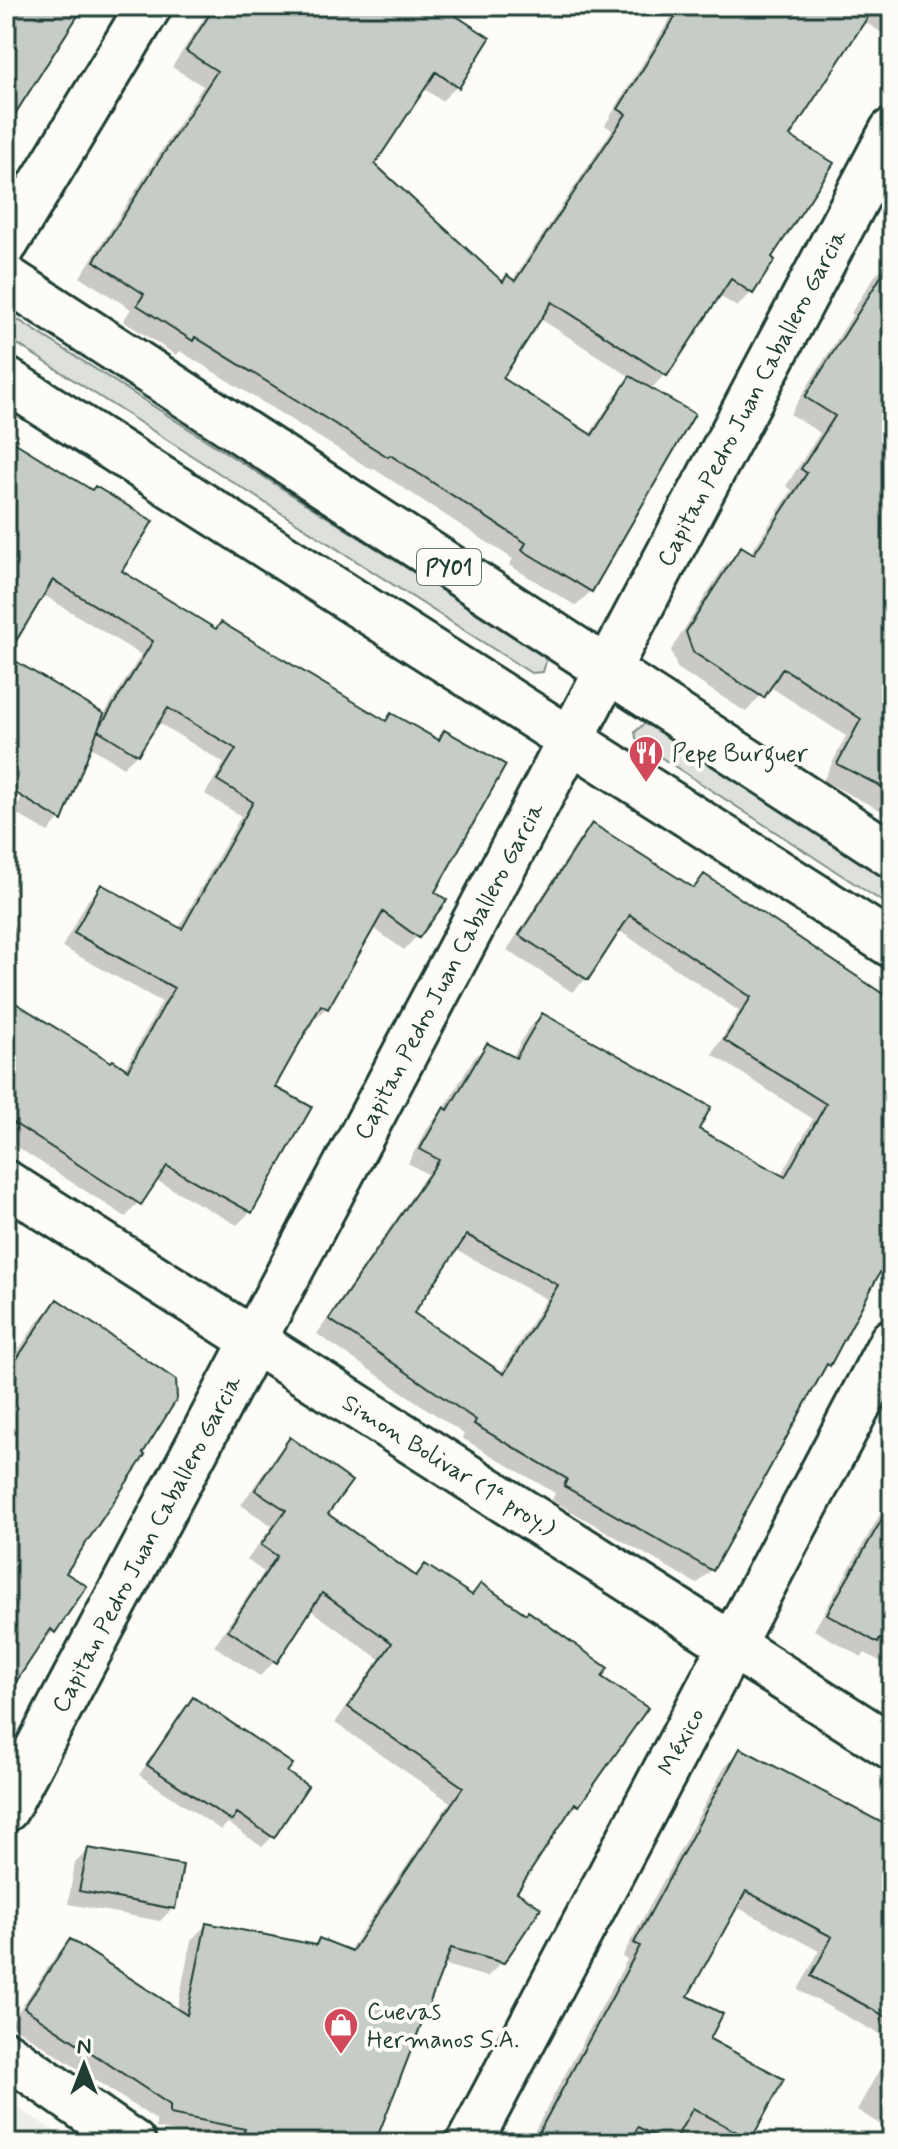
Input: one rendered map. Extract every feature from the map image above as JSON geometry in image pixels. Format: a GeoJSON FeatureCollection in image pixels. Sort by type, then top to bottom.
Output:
{"type":"FeatureCollection","features":[{"type":"Feature","properties":{"kind":"street"},"geometry":{"type":"LineString","coordinates":[[6,243],[149,6]]}},
{"type":"Feature","properties":{"kind":"street","name":"Capitan Pedro Juan Caballero Garcia"},"geometry":{"type":"LineString","coordinates":[[6,1809],[892,131]]}},
{"type":"Feature","properties":{"kind":"street","name":"PY01"},"geometry":{"type":"LineString","coordinates":[[6,278],[892,855]]}},
{"type":"Feature","properties":{"kind":"street"},"geometry":{"type":"LineString","coordinates":[[6,380],[892,945]]}},
{"type":"Feature","properties":{"kind":"street","name":"Simon Bolivar (1ª proy.)"},"geometry":{"type":"LineString","coordinates":[[6,1183],[892,1747]]}},
{"type":"Feature","properties":{"kind":"street","name":"México"},"geometry":{"type":"LineString","coordinates":[[469,2143],[892,1341]]}},
{"type":"Feature","properties":{"kind":"street"},"geometry":{"type":"LineString","coordinates":[[6,2054],[133,2143]]}},
{"type":"Feature","properties":{"kind":"shaded area"},"geometry":{"type":"Polygon","coordinates":[[[6,321],[20,321],[543,655],[546,661],[543,672],[531,673],[8,338],[6,321]]]}},
{"type":"Feature","properties":{"kind":"shaded area"},"geometry":{"type":"Polygon","coordinates":[[[644,724],[892,883],[892,908],[642,745],[635,732],[644,724]]]}},
{"type":"Feature","properties":{"kind":"shaded area"},"geometry":{"type":"Polygon","coordinates":[[[6,2100],[72,2143],[6,2143],[6,2100]]]}},
{"type":"Feature","properties":{"kind":"building"},"geometry":{"type":"Polygon","coordinates":[[[6,6],[84,6],[6,128],[6,6]]]}},
{"type":"Feature","properties":{"kind":"building"},"geometry":{"type":"Polygon","coordinates":[[[215,6],[441,6],[490,38],[459,88],[436,72],[375,164],[503,282],[507,275],[515,281],[626,114],[618,109],[682,6],[875,6],[790,136],[834,163],[772,257],[775,260],[753,294],[731,279],[667,376],[552,302],[503,378],[592,435],[630,376],[695,414],[592,592],[522,550],[526,543],[390,455],[388,457],[195,337],[193,341],[137,305],[144,294],[94,261],[217,71],[186,51],[215,6]]]}},
{"type":"Feature","properties":{"kind":"building"},"geometry":{"type":"Polygon","coordinates":[[[892,259],[892,792],[837,764],[861,719],[783,668],[764,698],[693,652],[686,632],[741,546],[754,554],[807,473],[801,469],[835,416],[805,397],[892,259]]]}},
{"type":"Feature","properties":{"kind":"building"},"geometry":{"type":"Polygon","coordinates":[[[6,437],[92,490],[95,486],[153,521],[122,571],[216,629],[221,622],[386,721],[391,713],[439,740],[444,730],[506,765],[435,892],[447,900],[419,938],[383,912],[328,1009],[321,1005],[275,1087],[312,1107],[252,1213],[167,1166],[141,1205],[6,1118],[6,997],[128,1070],[174,988],[74,933],[101,884],[182,929],[253,802],[217,780],[236,749],[168,708],[138,755],[98,730],[153,641],[53,580],[7,656],[104,714],[62,821],[6,787],[6,437]]]}},
{"type":"Feature","properties":{"kind":"building"},"geometry":{"type":"Polygon","coordinates":[[[592,823],[694,888],[704,874],[892,1000],[892,1250],[713,1571],[564,1486],[567,1479],[474,1424],[476,1420],[329,1319],[439,1160],[420,1149],[444,1107],[448,1110],[487,1043],[516,1058],[542,1013],[711,1107],[699,1129],[785,1177],[826,1104],[724,1040],[751,997],[630,915],[588,980],[519,935],[592,823]],[[467,1235],[414,1313],[504,1374],[558,1285],[467,1235]]]}},
{"type":"Feature","properties":{"kind":"building"},"geometry":{"type":"Polygon","coordinates":[[[57,1299],[176,1380],[177,1399],[143,1453],[145,1455],[66,1573],[87,1586],[55,1633],[51,1629],[6,1697],[6,1375],[57,1299]]]}},
{"type":"Feature","properties":{"kind":"building"},"geometry":{"type":"Polygon","coordinates":[[[290,1437],[352,1481],[328,1514],[416,1576],[425,1564],[472,1595],[481,1583],[526,1614],[528,1611],[608,1668],[602,1677],[648,1708],[579,1806],[575,1803],[517,1892],[541,1908],[504,1963],[451,1948],[375,2143],[240,2143],[245,2129],[170,2114],[170,2105],[24,2008],[70,1939],[187,2015],[206,1923],[316,1945],[319,1938],[352,1951],[463,1787],[348,1707],[392,1643],[322,1593],[277,1663],[228,1630],[277,1556],[261,1545],[286,1510],[255,1490],[290,1437]]]}},
{"type":"Feature","properties":{"kind":"building"},"geometry":{"type":"Polygon","coordinates":[[[892,1502],[892,1646],[880,1639],[878,1643],[827,1614],[892,1502]]]}},
{"type":"Feature","properties":{"kind":"building"},"geometry":{"type":"Polygon","coordinates":[[[193,1697],[293,1764],[287,1772],[308,1786],[274,1838],[237,1813],[232,1821],[147,1765],[193,1697]]]}},
{"type":"Feature","properties":{"kind":"building"},"geometry":{"type":"Polygon","coordinates":[[[740,1748],[892,1828],[892,2020],[811,1976],[832,1937],[746,1891],[688,1996],[723,2014],[710,2039],[784,2079],[751,2140],[693,2108],[673,2143],[667,2143],[638,2127],[629,2143],[533,2143],[640,1946],[634,1943],[740,1748]]]}},
{"type":"Feature","properties":{"kind":"building"},"geometry":{"type":"Polygon","coordinates":[[[88,1848],[183,1865],[175,1909],[79,1891],[88,1848]]]}},
{"type":"Feature","properties":{"kind":"place","name":"Pepe Burguer"},"geometry":{"type":"Point","coordinates":[646,784]}},
{"type":"Feature","properties":{"kind":"place","name":"Cuevas Hermanos S.A."},"geometry":{"type":"Point","coordinates":[341,2056]}}]}
